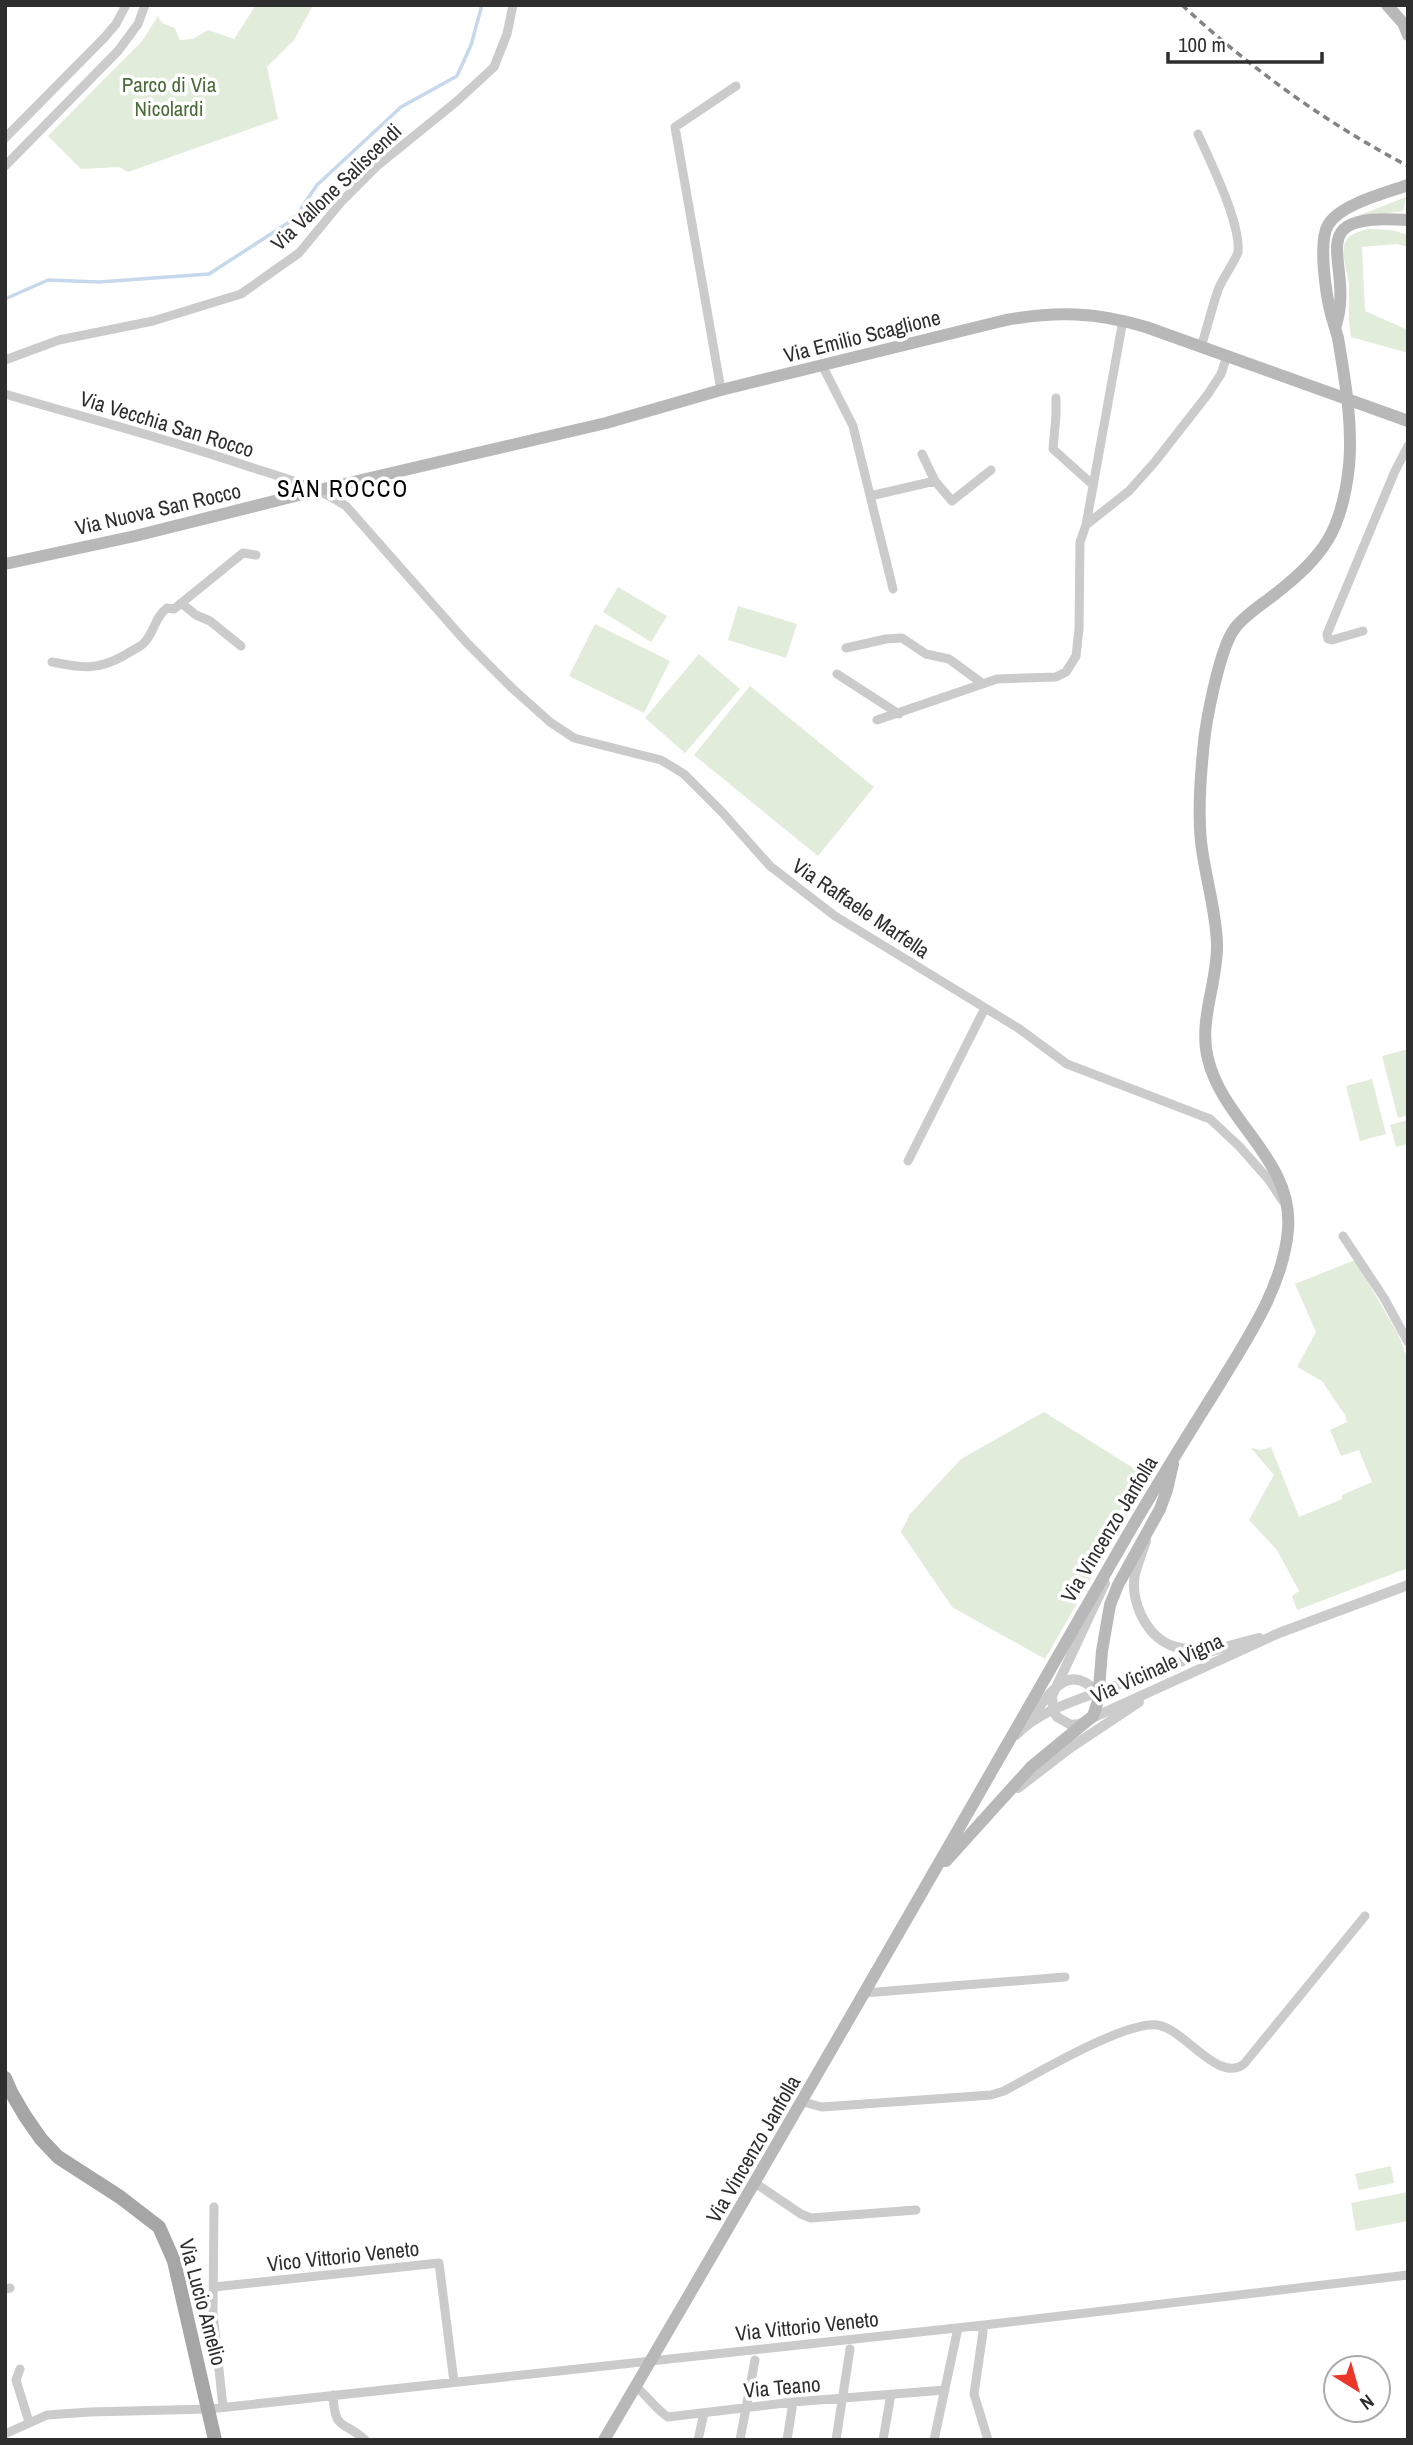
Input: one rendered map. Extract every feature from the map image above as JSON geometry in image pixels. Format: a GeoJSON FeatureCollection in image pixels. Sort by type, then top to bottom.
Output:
{"type":"FeatureCollection","features":[{"type":"Feature","properties":{"kind":"main road"},"geometry":{"type":"LineString","coordinates":[[1387,5],[1403,23],[1408,35]]}},
{"type":"Feature","properties":{"kind":"main road"},"geometry":{"type":"LineString","coordinates":[[1175,1457],[1236,1357],[1275,1286],[1285,1256],[1288,1210],[1284,1190],[1274,1167],[1223,1093],[1209,1065],[1205,1040],[1217,944],[1201,839],[1199,799],[1203,746],[1215,686],[1234,629],[1304,570],[1322,550],[1336,526],[1348,469],[1347,399],[1336,326],[1330,311],[1324,252],[1328,223],[1343,211],[1408,185]]}},
{"type":"Feature","properties":{"kind":"main road"},"geometry":{"type":"LineString","coordinates":[[1336,326],[1340,307],[1335,250],[1338,236],[1348,225],[1357,221],[1408,220]]}},
{"type":"Feature","properties":{"kind":"main road","name":"Via Emilio Scaglione"},"geometry":{"type":"LineString","coordinates":[[319,489],[606,423],[721,390],[1006,320],[1042,314],[1074,313],[1123,320],[1408,421]]}},
{"type":"Feature","properties":{"kind":"main road","name":"Via Nuova San Rocco"},"geometry":{"type":"LineString","coordinates":[[5,564],[135,536],[319,489]]}},
{"type":"Feature","properties":{"kind":"main road","name":"Via Vincenzo Janfolla"},"geometry":{"type":"LineString","coordinates":[[933,1875],[1031,1767],[1087,1722],[1096,1709],[1101,1651],[1110,1605],[1167,1490],[1175,1457]]}},
{"type":"Feature","properties":{"kind":"main road","name":"Via Vincenzo Janfolla"},"geometry":{"type":"LineString","coordinates":[[604,2440],[803,2102],[1157,1483],[1175,1457]]}},
{"type":"Feature","properties":{"kind":"main road","name":"Via Lucio Amelio"},"geometry":{"type":"LineString","coordinates":[[5,2078],[25,2116],[58,2157],[120,2197],[159,2227],[174,2261],[216,2408],[215,2440]]}},
{"type":"Feature","properties":{"kind":"street"},"geometry":{"type":"LineString","coordinates":[[9,135],[104,38],[116,24],[125,5]]}},
{"type":"Feature","properties":{"kind":"street"},"geometry":{"type":"LineString","coordinates":[[5,166],[131,36],[145,5]]}},
{"type":"Feature","properties":{"kind":"street","name":"Via Vallone Saliscendi"},"geometry":{"type":"LineString","coordinates":[[5,360],[59,340],[153,321],[241,294],[299,253],[342,201],[377,166],[456,102],[494,67],[508,34],[513,5]]}},
{"type":"Feature","properties":{"kind":"street"},"geometry":{"type":"LineString","coordinates":[[721,390],[675,127],[736,86]]}},
{"type":"Feature","properties":{"kind":"street"},"geometry":{"type":"LineString","coordinates":[[55,87],[69,100]]}},
{"type":"Feature","properties":{"kind":"street"},"geometry":{"type":"LineString","coordinates":[[9,135],[18,132],[26,144]]}},
{"type":"Feature","properties":{"kind":"street"},"geometry":{"type":"LineString","coordinates":[[1198,134],[1223,189],[1238,243],[1238,256],[1227,270],[1218,290],[1201,347]]}},
{"type":"Feature","properties":{"kind":"street"},"geometry":{"type":"LineString","coordinates":[[5,152],[16,155]]}},
{"type":"Feature","properties":{"kind":"street"},"geometry":{"type":"LineString","coordinates":[[877,720],[997,679],[1056,677],[1072,667],[1079,629],[1080,542],[1086,525],[1123,320]]}},
{"type":"Feature","properties":{"kind":"street"},"geometry":{"type":"LineString","coordinates":[[1086,525],[1129,491],[1154,463],[1208,394],[1221,374],[1227,356]]}},
{"type":"Feature","properties":{"kind":"street"},"geometry":{"type":"LineString","coordinates":[[822,365],[853,426],[893,589]]}},
{"type":"Feature","properties":{"kind":"street","name":"Via Vecchia San Rocco"},"geometry":{"type":"LineString","coordinates":[[5,394],[197,449],[319,489]]}},
{"type":"Feature","properties":{"kind":"street"},"geometry":{"type":"LineString","coordinates":[[1056,398],[1053,449],[1093,485]]}},
{"type":"Feature","properties":{"kind":"street"},"geometry":{"type":"LineString","coordinates":[[1363,631],[1332,640],[1328,639],[1327,634],[1408,446]]}},
{"type":"Feature","properties":{"kind":"street"},"geometry":{"type":"LineString","coordinates":[[922,454],[935,481],[952,501],[991,470]]}},
{"type":"Feature","properties":{"kind":"street"},"geometry":{"type":"LineString","coordinates":[[870,496],[935,481]]}},
{"type":"Feature","properties":{"kind":"street","name":"Via Raffaele Marfella"},"geometry":{"type":"LineString","coordinates":[[319,489],[346,506],[466,642],[550,722],[574,738],[661,760],[684,774],[770,866],[835,916],[1018,1028],[1067,1064],[1210,1119],[1269,1180],[1288,1210]]}},
{"type":"Feature","properties":{"kind":"street"},"geometry":{"type":"LineString","coordinates":[[52,662],[99,668],[117,659],[143,644],[151,633],[157,616],[167,608],[174,609],[243,553],[256,555]]}},
{"type":"Feature","properties":{"kind":"street"},"geometry":{"type":"LineString","coordinates":[[181,603],[241,646]]}},
{"type":"Feature","properties":{"kind":"street"},"geometry":{"type":"LineString","coordinates":[[846,648],[902,638],[926,654],[949,659],[983,684]]}},
{"type":"Feature","properties":{"kind":"street"},"geometry":{"type":"LineString","coordinates":[[837,674],[899,713]]}},
{"type":"Feature","properties":{"kind":"street"},"geometry":{"type":"LineString","coordinates":[[908,1161],[985,1008]]}},
{"type":"Feature","properties":{"kind":"street"},"geometry":{"type":"LineString","coordinates":[[1343,1236],[1384,1298],[1408,1342]]}},
{"type":"Feature","properties":{"kind":"street","name":"Via Vicinale Vigna"},"geometry":{"type":"LineString","coordinates":[[1151,1525],[1135,1575],[1135,1589],[1141,1614],[1158,1638],[1170,1645],[1184,1649],[1209,1650]]}},
{"type":"Feature","properties":{"kind":"street","name":"Via Vicinale Vigna"},"geometry":{"type":"LineString","coordinates":[[1114,1558],[1101,1594],[1054,1689],[1051,1703],[1063,1722],[1087,1722],[1116,1706],[1279,1633],[1408,1586]]}},
{"type":"Feature","properties":{"kind":"street","name":"Via Vicinale Vigna"},"geometry":{"type":"LineString","coordinates":[[1007,1744],[1025,1725],[1053,1710],[1209,1650],[1279,1633]]}},
{"type":"Feature","properties":{"kind":"street"},"geometry":{"type":"LineString","coordinates":[[1025,1725],[1054,1689],[1066,1680],[1080,1679],[1098,1693]]}},
{"type":"Feature","properties":{"kind":"street"},"geometry":{"type":"LineString","coordinates":[[987,1815],[1070,1748],[1165,1685]]}},
{"type":"Feature","properties":{"kind":"street"},"geometry":{"type":"LineString","coordinates":[[803,2102],[822,2107],[991,2095],[1124,2031],[1151,2024],[1168,2028],[1222,2068],[1237,2069],[1244,2064],[1365,1916]]}},
{"type":"Feature","properties":{"kind":"street"},"geometry":{"type":"LineString","coordinates":[[864,1993],[1065,1977]]}},
{"type":"Feature","properties":{"kind":"street"},"geometry":{"type":"LineString","coordinates":[[755,2183],[811,2218],[916,2210]]}},
{"type":"Feature","properties":{"kind":"street"},"geometry":{"type":"LineString","coordinates":[[214,2207],[216,2408]]}},
{"type":"Feature","properties":{"kind":"street","name":"Vico Vittorio Veneto"},"geometry":{"type":"LineString","coordinates":[[214,2287],[439,2263],[454,2382]]}},
{"type":"Feature","properties":{"kind":"street","name":"Via Vittorio Veneto"},"geometry":{"type":"LineString","coordinates":[[5,2434],[47,2415],[216,2408],[958,2328],[1408,2275]]}},
{"type":"Feature","properties":{"kind":"street"},"geometry":{"type":"LineString","coordinates":[[984,2325],[974,2394],[988,2440]]}},
{"type":"Feature","properties":{"kind":"street"},"geometry":{"type":"LineString","coordinates":[[934,2440],[958,2328]]}},
{"type":"Feature","properties":{"kind":"street"},"geometry":{"type":"LineString","coordinates":[[836,2440],[850,2349]]}},
{"type":"Feature","properties":{"kind":"street"},"geometry":{"type":"LineString","coordinates":[[740,2440],[755,2360]]}},
{"type":"Feature","properties":{"kind":"street"},"geometry":{"type":"LineString","coordinates":[[20,2370],[16,2380],[29,2422]]}},
{"type":"Feature","properties":{"kind":"street","name":"Via Teano"},"geometry":{"type":"LineString","coordinates":[[635,2386],[666,2416],[793,2402],[945,2390]]}},
{"type":"Feature","properties":{"kind":"street"},"geometry":{"type":"LineString","coordinates":[[883,2440],[891,2394]]}},
{"type":"Feature","properties":{"kind":"street"},"geometry":{"type":"LineString","coordinates":[[333,2395],[334,2416],[338,2423],[365,2440]]}},
{"type":"Feature","properties":{"kind":"street"},"geometry":{"type":"LineString","coordinates":[[787,2440],[793,2402]]}},
{"type":"Feature","properties":{"kind":"street"},"geometry":{"type":"LineString","coordinates":[[698,2440],[704,2413]]}},
{"type":"Feature","properties":{"kind":"green space","name":"Parco di Via Nicolardi"},"geometry":{"type":"Polygon","coordinates":[[[256,5],[313,5],[294,40],[267,67],[278,119],[128,172],[119,167],[81,169],[48,136],[142,41],[158,16],[162,23],[175,28],[180,40],[193,39],[208,30],[234,39],[256,5]]]}},
{"type":"Feature","properties":{"kind":"green space"},"geometry":{"type":"Polygon","coordinates":[[[1406,197],[1403,211],[1352,218],[1406,197]]]}},
{"type":"Feature","properties":{"kind":"green space"},"geometry":{"type":"Polygon","coordinates":[[[1368,229],[1392,230],[1408,235],[1408,247],[1397,244],[1362,247],[1365,311],[1408,330],[1408,353],[1351,337],[1349,282],[1344,248],[1349,237],[1368,229]]]}},
{"type":"Feature","properties":{"kind":"green space"},"geometry":{"type":"Polygon","coordinates":[[[618,587],[667,616],[651,642],[603,612],[618,587]]]}},
{"type":"Feature","properties":{"kind":"green space"},"geometry":{"type":"Polygon","coordinates":[[[738,606],[797,624],[786,658],[728,640],[738,606]]]}},
{"type":"Feature","properties":{"kind":"green space"},"geometry":{"type":"Polygon","coordinates":[[[595,624],[670,661],[644,713],[569,676],[595,624]]]}},
{"type":"Feature","properties":{"kind":"green space"},"geometry":{"type":"Polygon","coordinates":[[[699,654],[740,689],[685,753],[645,718],[699,654]]]}},
{"type":"Feature","properties":{"kind":"green space"},"geometry":{"type":"Polygon","coordinates":[[[750,686],[874,787],[818,856],[694,755],[750,686]]]}},
{"type":"Feature","properties":{"kind":"green space"},"geometry":{"type":"Polygon","coordinates":[[[1408,1049],[1408,1115],[1398,1118],[1382,1056],[1408,1049]]]}},
{"type":"Feature","properties":{"kind":"green space"},"geometry":{"type":"Polygon","coordinates":[[[1372,1079],[1386,1134],[1360,1141],[1346,1086],[1372,1079]]]}},
{"type":"Feature","properties":{"kind":"green space"},"geometry":{"type":"Polygon","coordinates":[[[1408,1120],[1408,1144],[1396,1147],[1390,1125],[1408,1120]]]}},
{"type":"Feature","properties":{"kind":"green space"},"geometry":{"type":"Polygon","coordinates":[[[1355,1260],[1398,1334],[1408,1360],[1408,1568],[1297,1610],[1292,1596],[1299,1591],[1277,1550],[1249,1520],[1274,1475],[1251,1448],[1261,1450],[1271,1447],[1299,1517],[1342,1499],[1342,1495],[1372,1482],[1359,1450],[1341,1456],[1330,1430],[1347,1422],[1345,1415],[1322,1381],[1297,1367],[1316,1332],[1295,1284],[1355,1260]]]}},
{"type":"Feature","properties":{"kind":"green space"},"geometry":{"type":"Polygon","coordinates":[[[1044,1412],[1149,1478],[1045,1659],[952,1607],[901,1532],[910,1514],[961,1459],[1044,1412]]]}},
{"type":"Feature","properties":{"kind":"green space"},"geometry":{"type":"Polygon","coordinates":[[[1391,2166],[1394,2183],[1359,2190],[1355,2174],[1391,2166]]]}},
{"type":"Feature","properties":{"kind":"green space"},"geometry":{"type":"Polygon","coordinates":[[[1408,2192],[1408,2221],[1356,2231],[1351,2203],[1408,2192]]]}},
{"type":"Feature","properties":{"kind":"waterway"},"geometry":{"type":"LineString","coordinates":[[5,299],[48,280],[99,282],[209,274],[294,219],[317,185],[401,107],[457,76],[471,45],[482,5]]}},
{"type":"Feature","properties":{"kind":"railway"},"geometry":{"type":"LineString","coordinates":[[1182,5],[1234,51],[1318,113],[1408,166]]}},
{"type":"Feature","properties":{"kind":"district","name":"SAN ROCCO"},"geometry":{"type":"Point","coordinates":[343,488]}}]}
